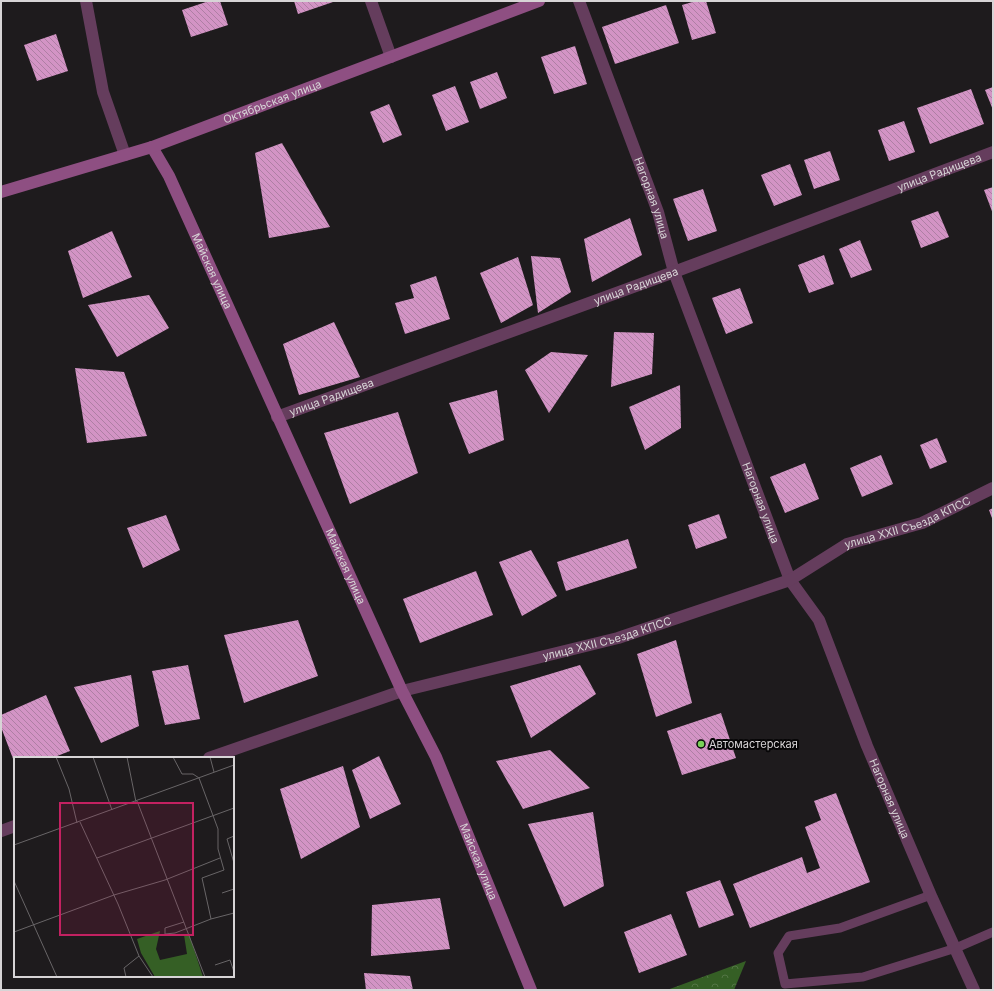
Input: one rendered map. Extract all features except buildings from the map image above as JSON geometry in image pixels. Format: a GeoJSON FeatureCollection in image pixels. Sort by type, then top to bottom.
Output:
{"type":"FeatureCollection","features":[{"type":"Feature","properties":{"kind":"street"},"geometry":{"type":"LineString","coordinates":[[86,1],[103,92],[125,155]]}},
{"type":"Feature","properties":{"kind":"street"},"geometry":{"type":"LineString","coordinates":[[371,1],[391,57]]}},
{"type":"Feature","properties":{"kind":"street","name":"Октябрьская улица"},"geometry":{"type":"LineString","coordinates":[[1,192],[152,147],[539,1]]}},
{"type":"Feature","properties":{"kind":"street","name":"Нагорная улица"},"geometry":{"type":"LineString","coordinates":[[578,1],[658,212],[674,272],[790,580],[819,620],[867,746],[931,895],[974,990]]}},
{"type":"Feature","properties":{"kind":"street","name":"Майская улица"},"geometry":{"type":"LineString","coordinates":[[152,147],[169,176],[402,691],[436,757],[531,990]]}},
{"type":"Feature","properties":{"kind":"street","name":"улица Радищева"},"geometry":{"type":"LineString","coordinates":[[277,417],[674,272],[993,152]]}},
{"type":"Feature","properties":{"kind":"street","name":"улица XXII Съезда КПСС"},"geometry":{"type":"LineString","coordinates":[[212,757],[402,691],[618,638],[790,580],[846,544],[922,523],[993,488]]}},
{"type":"Feature","properties":{"kind":"street"},"geometry":{"type":"LineString","coordinates":[[1,830],[14,826]]}},
{"type":"Feature","properties":{"kind":"lane"},"geometry":{"type":"LineString","coordinates":[[931,895],[840,928],[789,936],[778,953],[785,984],[863,977],[956,948],[993,932]]}},
{"type":"Feature","properties":{"kind":"green space"},"geometry":{"type":"Polygon","coordinates":[[[746,961],[734,990],[667,990],[746,961]]]}},
{"type":"Feature","properties":{"kind":"place","name":"Автомастерская"},"geometry":{"type":"Point","coordinates":[701,744]}}]}
